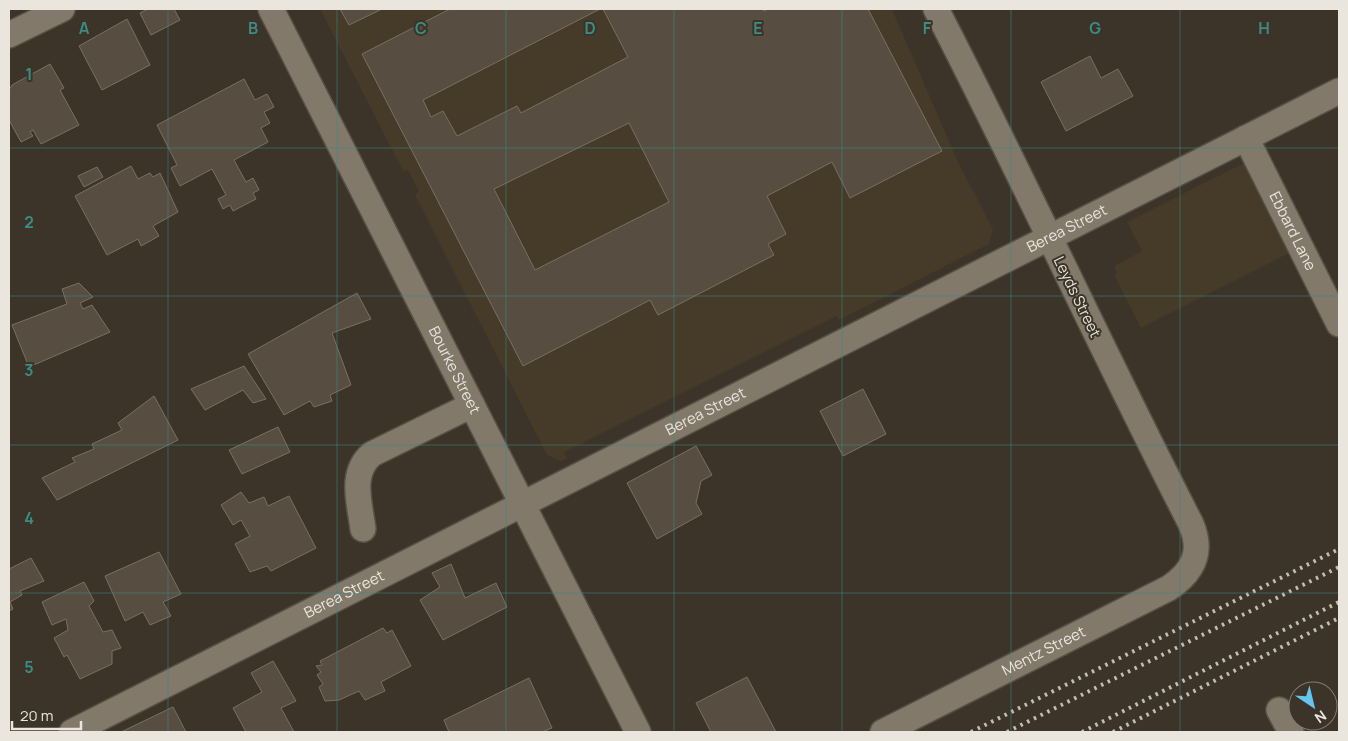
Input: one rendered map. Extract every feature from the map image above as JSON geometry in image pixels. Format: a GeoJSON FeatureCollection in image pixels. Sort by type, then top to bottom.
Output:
{"type":"FeatureCollection","features":[{"type":"Feature","properties":{"kind":"street"},"geometry":{"type":"LineString","coordinates":[[9,35],[62,9]]}},
{"type":"Feature","properties":{"kind":"street","name":"Bourke Street"},"geometry":{"type":"LineString","coordinates":[[270,9],[524,504],[638,732]]}},
{"type":"Feature","properties":{"kind":"street","name":"Leyds Street"},"geometry":{"type":"LineString","coordinates":[[936,9],[991,116],[1089,322],[1191,524],[1197,546],[1194,560]]}},
{"type":"Feature","properties":{"kind":"street","name":"Berea Street"},"geometry":{"type":"LineString","coordinates":[[72,732],[1339,91]]}},
{"type":"Feature","properties":{"kind":"street","name":"Ebbard Lane"},"geometry":{"type":"LineString","coordinates":[[1246,138],[1339,324]]}},
{"type":"Feature","properties":{"kind":"street"},"geometry":{"type":"LineString","coordinates":[[364,530],[358,483],[363,462],[372,454],[472,405]]}},
{"type":"Feature","properties":{"kind":"street","name":"Mentz Street"},"geometry":{"type":"LineString","coordinates":[[883,732],[1162,592],[1181,579],[1194,560]]}},
{"type":"Feature","properties":{"kind":"street"},"geometry":{"type":"LineString","coordinates":[[1279,710],[1291,732]]}},
{"type":"Feature","properties":{"kind":"shaded area"},"geometry":{"type":"Polygon","coordinates":[[[320,9],[892,9],[958,162],[993,229],[989,244],[839,320],[837,316],[564,452],[567,458],[561,461],[547,455],[415,195],[419,191],[408,170],[403,171],[320,9]]]}},
{"type":"Feature","properties":{"kind":"shaded area"},"geometry":{"type":"Polygon","coordinates":[[[1246,162],[1291,252],[1141,328],[1114,275],[1117,274],[1114,266],[1142,251],[1127,222],[1246,162]]]}},
{"type":"Feature","properties":{"kind":"building"},"geometry":{"type":"Polygon","coordinates":[[[148,9],[174,9],[180,20],[151,35],[140,13],[148,9]]]}},
{"type":"Feature","properties":{"kind":"building"},"geometry":{"type":"Polygon","coordinates":[[[340,9],[382,9],[349,25],[340,9]]]}},
{"type":"Feature","properties":{"kind":"building"},"geometry":{"type":"Polygon","coordinates":[[[450,9],[600,9],[423,100],[431,117],[443,111],[457,136],[517,106],[521,113],[628,57],[603,9],[762,9],[764,11],[768,9],[868,9],[942,151],[850,198],[832,162],[767,196],[786,234],[768,244],[774,255],[658,315],[650,300],[523,366],[362,54],[450,9]],[[629,123],[494,189],[535,270],[669,202],[629,123]]]}},
{"type":"Feature","properties":{"kind":"building"},"geometry":{"type":"Polygon","coordinates":[[[127,19],[150,65],[102,90],[79,46],[127,19]]]}},
{"type":"Feature","properties":{"kind":"building"},"geometry":{"type":"Polygon","coordinates":[[[1090,56],[1101,78],[1118,69],[1133,96],[1066,131],[1041,82],[1090,56]]]}},
{"type":"Feature","properties":{"kind":"building"},"geometry":{"type":"Polygon","coordinates":[[[50,64],[64,88],[60,90],[79,125],[41,144],[33,130],[30,132],[33,136],[21,142],[9,120],[9,90],[12,85],[50,64]]]}},
{"type":"Feature","properties":{"kind":"building"},"geometry":{"type":"Polygon","coordinates":[[[244,79],[255,100],[267,94],[274,107],[264,112],[270,123],[261,128],[268,142],[234,160],[246,182],[253,178],[259,190],[253,193],[256,199],[233,211],[230,205],[223,209],[218,199],[226,195],[212,169],[180,186],[171,168],[177,165],[157,125],[244,79]]]}},
{"type":"Feature","properties":{"kind":"building"},"geometry":{"type":"Polygon","coordinates":[[[131,166],[138,179],[150,173],[153,177],[160,173],[178,212],[153,226],[159,236],[141,246],[138,239],[107,255],[75,196],[131,166]]]}},
{"type":"Feature","properties":{"kind":"building"},"geometry":{"type":"Polygon","coordinates":[[[97,167],[103,177],[84,187],[78,176],[97,167]]]}},
{"type":"Feature","properties":{"kind":"building"},"geometry":{"type":"Polygon","coordinates":[[[79,283],[93,297],[80,303],[83,309],[92,305],[110,332],[29,367],[12,325],[67,304],[62,289],[79,283]]]}},
{"type":"Feature","properties":{"kind":"building"},"geometry":{"type":"Polygon","coordinates":[[[357,293],[371,319],[332,333],[351,385],[330,395],[332,401],[314,407],[310,401],[284,415],[248,354],[357,293]]]}},
{"type":"Feature","properties":{"kind":"building"},"geometry":{"type":"Polygon","coordinates":[[[244,366],[266,399],[253,403],[243,390],[205,410],[191,389],[244,366]]]}},
{"type":"Feature","properties":{"kind":"building"},"geometry":{"type":"Polygon","coordinates":[[[863,389],[886,434],[843,456],[820,411],[863,389]]]}},
{"type":"Feature","properties":{"kind":"building"},"geometry":{"type":"Polygon","coordinates":[[[154,396],[178,440],[57,500],[42,478],[75,462],[72,458],[94,449],[92,444],[122,430],[118,423],[154,396]]]}},
{"type":"Feature","properties":{"kind":"building"},"geometry":{"type":"Polygon","coordinates":[[[278,427],[290,452],[242,474],[229,450],[278,427]]]}},
{"type":"Feature","properties":{"kind":"building"},"geometry":{"type":"Polygon","coordinates":[[[696,446],[712,475],[701,481],[696,503],[702,514],[657,539],[627,483],[696,446]]]}},
{"type":"Feature","properties":{"kind":"building"},"geometry":{"type":"Polygon","coordinates":[[[241,492],[249,503],[264,497],[268,506],[289,496],[316,548],[271,571],[267,566],[250,572],[235,544],[250,536],[241,520],[233,525],[221,505],[241,492]]]}},
{"type":"Feature","properties":{"kind":"building"},"geometry":{"type":"Polygon","coordinates":[[[159,552],[181,594],[163,602],[171,616],[150,625],[143,612],[125,621],[105,576],[159,552]]]}},
{"type":"Feature","properties":{"kind":"building"},"geometry":{"type":"Polygon","coordinates":[[[31,558],[44,581],[20,591],[22,595],[10,602],[13,609],[9,611],[9,569],[31,558]]]}},
{"type":"Feature","properties":{"kind":"building"},"geometry":{"type":"Polygon","coordinates":[[[451,564],[465,598],[496,583],[507,607],[443,640],[420,600],[440,587],[432,573],[451,564]]]}},
{"type":"Feature","properties":{"kind":"building"},"geometry":{"type":"Polygon","coordinates":[[[84,582],[94,601],[89,606],[103,632],[112,630],[121,648],[112,651],[112,664],[80,679],[67,655],[64,657],[54,638],[68,630],[66,619],[52,625],[42,602],[84,582]]]}},
{"type":"Feature","properties":{"kind":"building"},"geometry":{"type":"Polygon","coordinates":[[[383,628],[387,633],[392,630],[411,666],[381,682],[385,691],[365,700],[359,691],[339,700],[325,701],[319,687],[323,684],[317,675],[321,672],[316,666],[322,665],[320,661],[383,628]]]}},
{"type":"Feature","properties":{"kind":"building"},"geometry":{"type":"Polygon","coordinates":[[[273,661],[296,701],[281,708],[294,732],[246,732],[233,708],[262,692],[251,673],[273,661]]]}},
{"type":"Feature","properties":{"kind":"building"},"geometry":{"type":"Polygon","coordinates":[[[747,677],[776,732],[711,732],[696,703],[747,677]]]}},
{"type":"Feature","properties":{"kind":"building"},"geometry":{"type":"Polygon","coordinates":[[[529,678],[552,728],[542,732],[449,732],[444,720],[529,678]]]}},
{"type":"Feature","properties":{"kind":"building"},"geometry":{"type":"Polygon","coordinates":[[[173,707],[186,732],[121,732],[173,707]]]}},
{"type":"Feature","properties":{"kind":"railway"},"geometry":{"type":"LineString","coordinates":[[971,732],[1339,549]]}},
{"type":"Feature","properties":{"kind":"railway"},"geometry":{"type":"LineString","coordinates":[[1007,732],[1339,567]]}},
{"type":"Feature","properties":{"kind":"railway"},"geometry":{"type":"LineString","coordinates":[[1082,732],[1339,602]]}},
{"type":"Feature","properties":{"kind":"railway"},"geometry":{"type":"LineString","coordinates":[[1113,732],[1339,618]]}}]}
